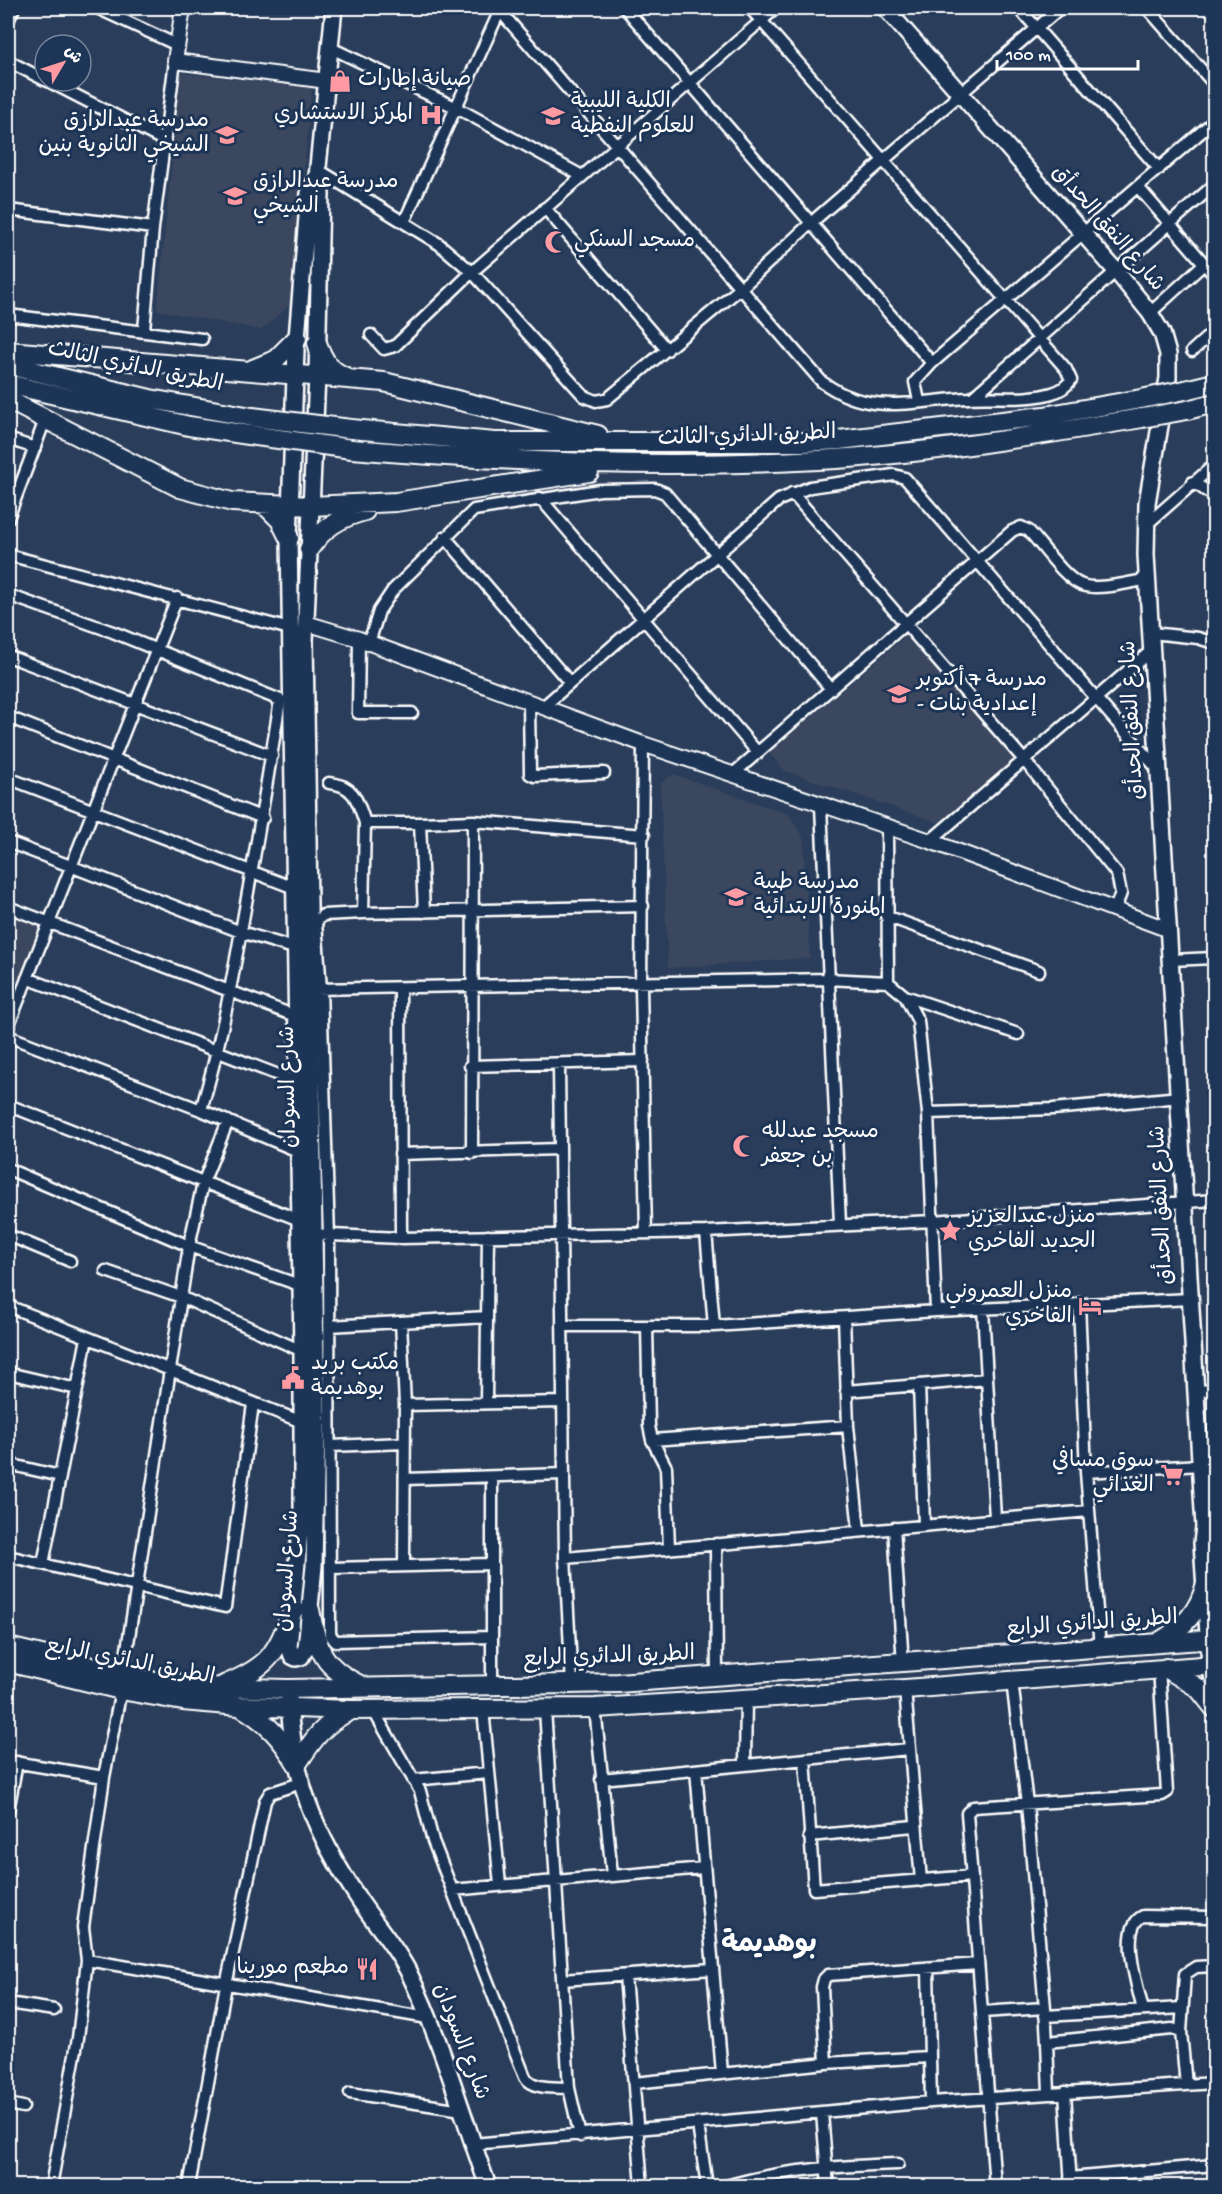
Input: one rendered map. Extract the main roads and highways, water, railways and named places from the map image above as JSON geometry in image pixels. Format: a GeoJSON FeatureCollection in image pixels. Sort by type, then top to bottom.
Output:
{"type":"FeatureCollection","features":[{"type":"Feature","properties":{"kind":"main road"},"geometry":{"type":"LineString","coordinates":[[301,700],[290,629],[289,538],[294,375],[309,193],[317,173],[334,8]]}},
{"type":"Feature","properties":{"kind":"main road","name":"شارع النفق الحدأق"},"geometry":{"type":"LineString","coordinates":[[885,8],[1116,271],[1150,314],[1165,340],[1168,378],[1149,485],[1146,525],[1196,1391],[1205,1473],[1213,1635],[1212,1665],[1215,1683]]}},
{"type":"Feature","properties":{"kind":"main road"},"geometry":{"type":"LineString","coordinates":[[301,700],[317,376],[321,194],[317,173]]}},
{"type":"Feature","properties":{"kind":"main road"},"geometry":{"type":"LineString","coordinates":[[250,370],[275,360],[297,338]]}},
{"type":"Feature","properties":{"kind":"main road"},"geometry":{"type":"LineString","coordinates":[[317,343],[330,368],[353,379]]}},
{"type":"Feature","properties":{"kind":"main road"},"geometry":{"type":"LineString","coordinates":[[8,351],[384,382],[623,441]]}},
{"type":"Feature","properties":{"kind":"main road","name":"الطريق الدائري الثالث"},"geometry":{"type":"LineString","coordinates":[[8,365],[150,399],[252,417],[351,429],[495,441],[705,443],[839,441],[1044,416],[1215,383]]}},
{"type":"Feature","properties":{"kind":"main road","name":"الطريق الدائري الثالث"},"geometry":{"type":"LineString","coordinates":[[8,384],[189,426],[352,449],[485,460],[620,465],[817,460],[884,455],[1142,418],[1215,403]]}},
{"type":"Feature","properties":{"kind":"main road"},"geometry":{"type":"LineString","coordinates":[[8,400],[180,488],[232,502],[290,506],[396,502],[620,465]]}},
{"type":"Feature","properties":{"kind":"main road"},"geometry":{"type":"LineString","coordinates":[[309,549],[318,535],[334,522],[396,502]]}},
{"type":"Feature","properties":{"kind":"main road"},"geometry":{"type":"LineString","coordinates":[[265,504],[280,520],[289,538]]}},
{"type":"Feature","properties":{"kind":"main road","name":"شارع السودان"},"geometry":{"type":"LineString","coordinates":[[301,700],[302,787],[316,989],[312,1232],[316,1510],[302,1609]]}},
{"type":"Feature","properties":{"kind":"main road","name":"شارع السودان"},"geometry":{"type":"LineString","coordinates":[[302,787],[297,889],[300,1152],[312,1232],[302,1286],[302,1609]]}},
{"type":"Feature","properties":{"kind":"main road"},"geometry":{"type":"LineString","coordinates":[[1155,1645],[1187,1622],[1211,1590]]}},
{"type":"Feature","properties":{"kind":"main road"},"geometry":{"type":"LineString","coordinates":[[302,1609],[324,1659],[343,1677],[363,1686]]}},
{"type":"Feature","properties":{"kind":"main road"},"geometry":{"type":"LineString","coordinates":[[218,1687],[246,1676],[272,1656],[302,1609]]}},
{"type":"Feature","properties":{"kind":"main road","name":"الطريق الدائري الرابع"},"geometry":{"type":"LineString","coordinates":[[8,1662],[122,1683],[218,1687],[288,1689],[363,1686],[572,1685],[717,1678],[1155,1645],[1213,1635]]}},
{"type":"Feature","properties":{"kind":"main road","name":"الطريق الدائري الرابع"},"geometry":{"type":"LineString","coordinates":[[8,1647],[183,1701],[239,1706],[351,1710],[595,1708],[905,1689],[1212,1665]]}},
{"type":"Feature","properties":{"kind":"main road"},"geometry":{"type":"LineString","coordinates":[[1162,1668],[1188,1680],[1215,1708]]}},
{"type":"Feature","properties":{"kind":"main road"},"geometry":{"type":"LineString","coordinates":[[810,1671],[811,1694]]}},
{"type":"Feature","properties":{"kind":"main road","name":"شارع السودان"},"geometry":{"type":"LineString","coordinates":[[288,1689],[301,1783],[322,1838],[407,1969],[428,2018],[488,2187]]}},
{"type":"Feature","properties":{"kind":"main road"},"geometry":{"type":"LineString","coordinates":[[239,1706],[264,1721],[275,1731],[297,1764],[316,1734],[351,1710]]}},
{"type":"Feature","properties":{"kind":"place","name":"صيانة إطارات"},"geometry":{"type":"Point","coordinates":[340,81]}},
{"type":"Feature","properties":{"kind":"place","name":"المركز الاستشاري"},"geometry":{"type":"Point","coordinates":[431,115]}},
{"type":"Feature","properties":{"kind":"place","name":"الكلية الليبية للعلوم النفطية"},"geometry":{"type":"Point","coordinates":[553,116]}},
{"type":"Feature","properties":{"kind":"place","name":"مدرسة عبدالرازق الشيخي الثانوية بنين"},"geometry":{"type":"Point","coordinates":[227,135]}},
{"type":"Feature","properties":{"kind":"place","name":"مدرسة عبدالرازق الشيخي"},"geometry":{"type":"Point","coordinates":[235,196]}},
{"type":"Feature","properties":{"kind":"place","name":"مسجد السنكي"},"geometry":{"type":"Point","coordinates":[556,242]}},
{"type":"Feature","properties":{"kind":"place","name":"مدرسة 7 أكتوبر - إعدادية بنات"},"geometry":{"type":"Point","coordinates":[899,694]}},
{"type":"Feature","properties":{"kind":"place","name":"مدرسة طيبة المنورة الابتدائية"},"geometry":{"type":"Point","coordinates":[736,897]}},
{"type":"Feature","properties":{"kind":"place","name":"مسجد عبدلله بن جعفر"},"geometry":{"type":"Point","coordinates":[744,1146]}},
{"type":"Feature","properties":{"kind":"place","name":"منزل عبدالعزيز الجديد الفاخري"},"geometry":{"type":"Point","coordinates":[950,1231]}},
{"type":"Feature","properties":{"kind":"place","name":"منزل العمروني الفاخري"},"geometry":{"type":"Point","coordinates":[1090,1306]}},
{"type":"Feature","properties":{"kind":"place","name":"مكتب بريد بوهديمة"},"geometry":{"type":"Point","coordinates":[293,1378]}},
{"type":"Feature","properties":{"kind":"place","name":"سوق مسافي الغذائي"},"geometry":{"type":"Point","coordinates":[1172,1475]}},
{"type":"Feature","properties":{"kind":"place","name":"مطعم مورينا"},"geometry":{"type":"Point","coordinates":[367,1969]}},
{"type":"Feature","properties":{"kind":"district","name":"بوهديمة"},"geometry":{"type":"Point","coordinates":[769,1945]}}]}
